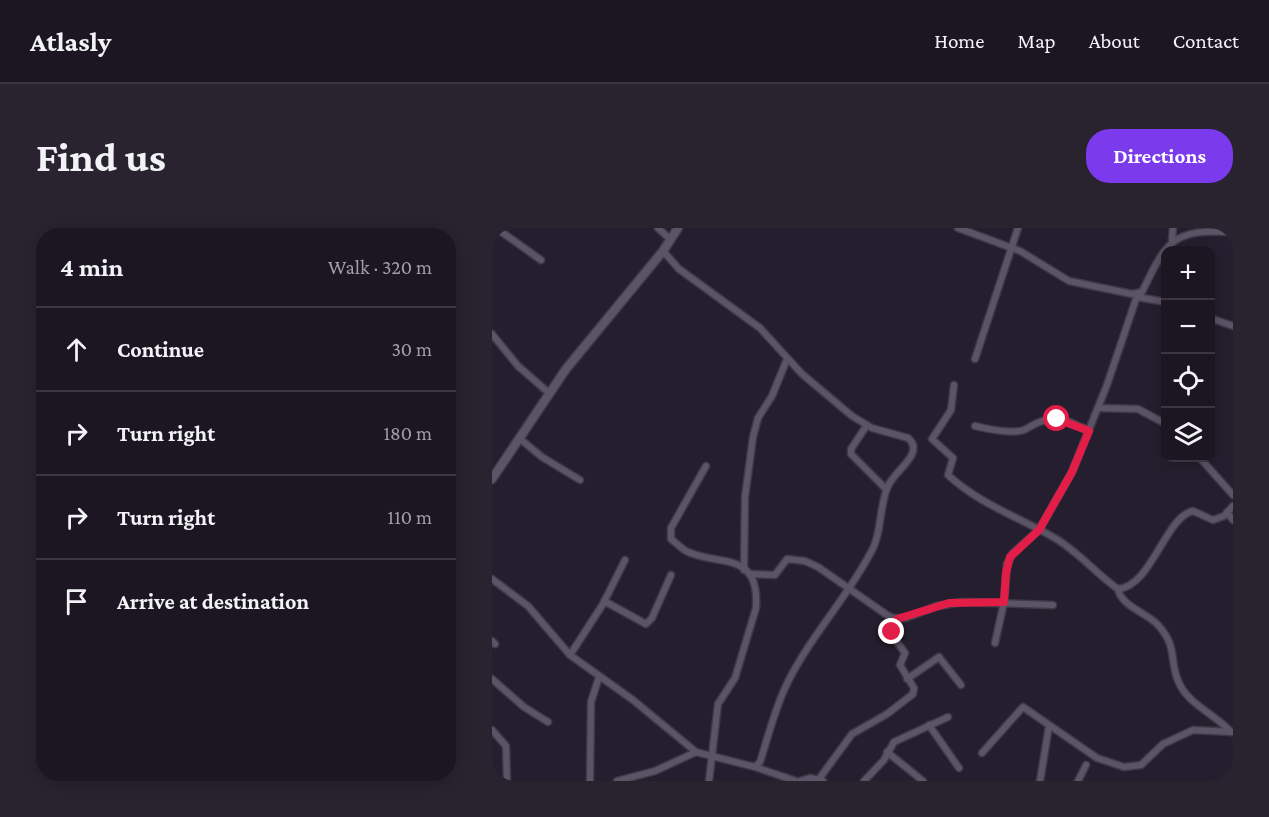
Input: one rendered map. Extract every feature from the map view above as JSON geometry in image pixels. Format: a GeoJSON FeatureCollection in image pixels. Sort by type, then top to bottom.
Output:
{"type":"FeatureCollection","features":[{"type":"Feature","properties":{"kind":"street"},"geometry":{"type":"LineString","coordinates":[[495,228],[541,260]]}},
{"type":"Feature","properties":{"kind":"street"},"geometry":{"type":"LineString","coordinates":[[658,228],[671,240]]}},
{"type":"Feature","properties":{"kind":"street"},"geometry":{"type":"LineString","coordinates":[[492,478],[566,369],[663,251],[678,228]]}},
{"type":"Feature","properties":{"kind":"street"},"geometry":{"type":"LineString","coordinates":[[958,228],[1010,247],[1069,281],[1161,301]]}},
{"type":"Feature","properties":{"kind":"street"},"geometry":{"type":"LineString","coordinates":[[975,359],[998,295],[1010,247],[1018,228]]}},
{"type":"Feature","properties":{"kind":"street"},"geometry":{"type":"LineString","coordinates":[[1172,240],[1173,228]]}},
{"type":"Feature","properties":{"kind":"street"},"geometry":{"type":"LineString","coordinates":[[995,643],[1004,602],[1006,573],[1010,557],[1039,530],[1072,472],[1098,408],[1138,295],[1142,292],[1158,256],[1172,240],[1197,232],[1233,232]]}},
{"type":"Feature","properties":{"kind":"street"},"geometry":{"type":"LineString","coordinates":[[663,251],[679,269],[760,328],[811,382],[867,425],[912,441],[914,454],[893,476],[886,489],[873,549],[850,591],[804,653],[785,687],[760,762],[755,767]]}},
{"type":"Feature","properties":{"kind":"street"},"geometry":{"type":"LineString","coordinates":[[1215,320],[1233,326]]}},
{"type":"Feature","properties":{"kind":"street"},"geometry":{"type":"LineString","coordinates":[[492,334],[518,366],[549,393]]}},
{"type":"Feature","properties":{"kind":"street"},"geometry":{"type":"LineString","coordinates":[[709,781],[718,704],[735,678],[756,608],[757,597],[747,572],[745,497],[753,437],[758,418],[772,396],[787,359]]}},
{"type":"Feature","properties":{"kind":"street"},"geometry":{"type":"LineString","coordinates":[[954,385],[951,410],[932,439],[953,459],[948,475],[981,498],[1080,556],[1095,572],[1118,589],[1121,597],[1150,617],[1169,639],[1178,683],[1185,693],[1232,732]]}},
{"type":"Feature","properties":{"kind":"street"},"geometry":{"type":"LineString","coordinates":[[1098,408],[1138,409],[1161,421]]}},
{"type":"Feature","properties":{"kind":"street"},"geometry":{"type":"LineString","coordinates":[[975,426],[995,431],[1023,430],[1031,424],[1051,419],[1062,420],[1089,431]]}},
{"type":"Feature","properties":{"kind":"street"},"geometry":{"type":"LineString","coordinates":[[867,425],[851,449],[851,454],[886,489]]}},
{"type":"Feature","properties":{"kind":"street"},"geometry":{"type":"LineString","coordinates":[[519,438],[542,457],[580,480]]}},
{"type":"Feature","properties":{"kind":"street"},"geometry":{"type":"LineString","coordinates":[[1204,462],[1233,495]]}},
{"type":"Feature","properties":{"kind":"street"},"geometry":{"type":"LineString","coordinates":[[706,466],[671,528],[671,539],[686,550],[725,559],[747,572],[775,575],[787,559],[805,561],[887,615],[897,619],[949,603],[1004,602],[1053,605]]}},
{"type":"Feature","properties":{"kind":"street"},"geometry":{"type":"LineString","coordinates":[[1118,589],[1127,586],[1146,569],[1173,527],[1185,514],[1193,511],[1213,520],[1233,506]]}},
{"type":"Feature","properties":{"kind":"street"},"geometry":{"type":"LineString","coordinates":[[1227,512],[1233,520]]}},
{"type":"Feature","properties":{"kind":"street"},"geometry":{"type":"LineString","coordinates":[[570,656],[604,601],[625,560]]}},
{"type":"Feature","properties":{"kind":"street"},"geometry":{"type":"LineString","coordinates":[[604,601],[640,623],[646,624],[652,618],[671,575]]}},
{"type":"Feature","properties":{"kind":"street"},"geometry":{"type":"LineString","coordinates":[[492,579],[528,606],[570,656],[633,700],[696,752],[798,781],[810,778],[821,780],[852,734],[888,714],[911,696],[914,688],[900,665],[905,653],[891,634],[897,619]]}},
{"type":"Feature","properties":{"kind":"street"},"geometry":{"type":"LineString","coordinates":[[908,679],[939,657],[961,685]]}},
{"type":"Feature","properties":{"kind":"street"},"geometry":{"type":"LineString","coordinates":[[590,781],[591,702],[599,677]]}},
{"type":"Feature","properties":{"kind":"street"},"geometry":{"type":"LineString","coordinates":[[492,679],[524,707],[548,722]]}},
{"type":"Feature","properties":{"kind":"street"},"geometry":{"type":"LineString","coordinates":[[982,753],[1023,707],[1097,758],[1124,767],[1141,765],[1163,744],[1193,730],[1232,732]]}},
{"type":"Feature","properties":{"kind":"street"},"geometry":{"type":"LineString","coordinates":[[864,781],[888,753],[894,742],[948,717]]}},
{"type":"Feature","properties":{"kind":"street"},"geometry":{"type":"LineString","coordinates":[[929,725],[959,768]]}},
{"type":"Feature","properties":{"kind":"street"},"geometry":{"type":"LineString","coordinates":[[1040,781],[1049,726]]}},
{"type":"Feature","properties":{"kind":"street"},"geometry":{"type":"LineString","coordinates":[[492,729],[506,746],[507,781]]}},
{"type":"Feature","properties":{"kind":"street"},"geometry":{"type":"LineString","coordinates":[[617,781],[655,771],[696,752]]}},
{"type":"Feature","properties":{"kind":"street"},"geometry":{"type":"LineString","coordinates":[[888,753],[923,781]]}},
{"type":"Feature","properties":{"kind":"street"},"geometry":{"type":"LineString","coordinates":[[1078,781],[1086,765]]}},
{"type":"Feature","properties":{"kind":"route"},"geometry":{"type":"LineString","coordinates":[[892,632],[897,619],[949,603],[1004,602],[1007,564],[1010,557],[1039,530],[1072,472],[1089,431],[1057,419]]}}]}
